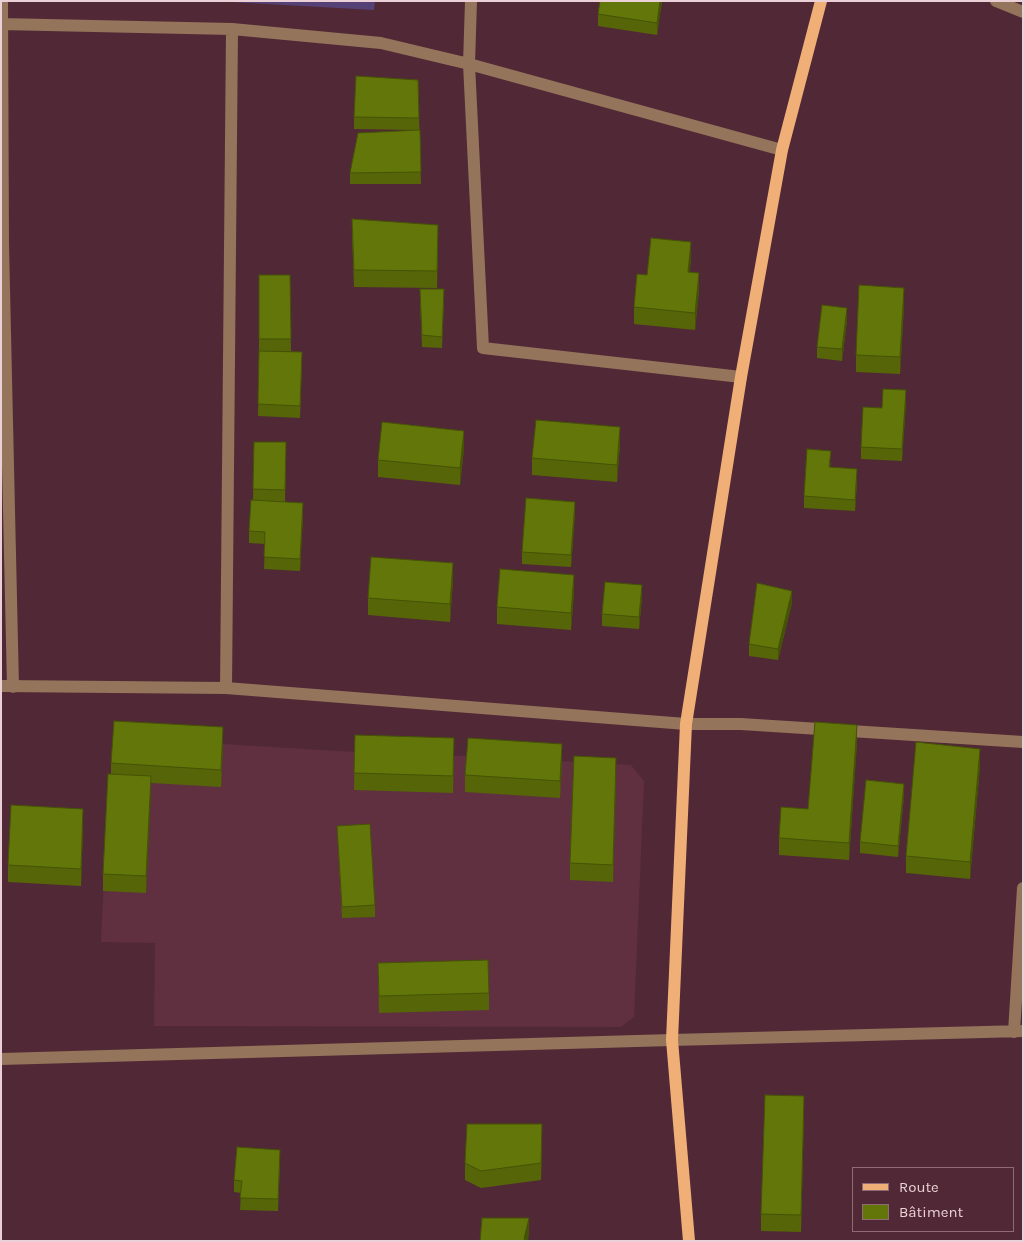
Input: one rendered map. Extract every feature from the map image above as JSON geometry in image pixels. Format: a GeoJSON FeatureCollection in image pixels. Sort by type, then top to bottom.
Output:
{"type":"FeatureCollection","features":[{"type":"Feature","properties":{"kind":"main road"},"geometry":{"type":"LineString","coordinates":[[689,1241],[672,1040],[686,724],[741,377],[782,150],[821,1]]}},
{"type":"Feature","properties":{"kind":"street"},"geometry":{"type":"LineString","coordinates":[[2,1],[2,244],[7,687],[226,688],[686,724],[741,724],[1023,742]]}},
{"type":"Feature","properties":{"kind":"street"},"geometry":{"type":"LineString","coordinates":[[471,1],[469,64],[483,348],[741,377]]}},
{"type":"Feature","properties":{"kind":"street"},"geometry":{"type":"LineString","coordinates":[[996,1],[1023,12]]}},
{"type":"Feature","properties":{"kind":"street"},"geometry":{"type":"LineString","coordinates":[[1,24],[232,29],[381,43],[469,64],[782,150]]}},
{"type":"Feature","properties":{"kind":"street"},"geometry":{"type":"LineString","coordinates":[[226,688],[232,29]]}},
{"type":"Feature","properties":{"kind":"street"},"geometry":{"type":"LineString","coordinates":[[1,1058],[1018,1031],[1023,888]]}},
{"type":"Feature","properties":{"kind":"shaded area"},"geometry":{"type":"Polygon","coordinates":[[[213,1],[375,1],[374,10],[213,1]]]}},
{"type":"Feature","properties":{"kind":"shaded area"},"geometry":{"type":"Polygon","coordinates":[[[223,744],[631,765],[644,781],[634,1017],[621,1027],[154,1026],[155,943],[101,942],[108,791],[223,744]]]}},
{"type":"Feature","properties":{"kind":"building"},"geometry":{"type":"Polygon","coordinates":[[[600,1],[660,1],[657,23],[598,14],[600,1]]]}},
{"type":"Feature","properties":{"kind":"building"},"geometry":{"type":"Polygon","coordinates":[[[356,76],[418,80],[419,118],[354,117],[356,76]]]}},
{"type":"Feature","properties":{"kind":"building"},"geometry":{"type":"Polygon","coordinates":[[[420,130],[421,172],[350,173],[358,133],[420,130]]]}},
{"type":"Feature","properties":{"kind":"building"},"geometry":{"type":"Polygon","coordinates":[[[352,219],[438,225],[437,271],[354,270],[352,219]]]}},
{"type":"Feature","properties":{"kind":"building"},"geometry":{"type":"Polygon","coordinates":[[[651,238],[691,242],[688,272],[699,273],[695,313],[634,307],[637,274],[647,275],[651,238]]]}},
{"type":"Feature","properties":{"kind":"building"},"geometry":{"type":"Polygon","coordinates":[[[259,275],[290,275],[291,339],[259,339],[259,275]]]}},
{"type":"Feature","properties":{"kind":"building"},"geometry":{"type":"Polygon","coordinates":[[[859,285],[904,288],[900,357],[856,355],[859,285]]]}},
{"type":"Feature","properties":{"kind":"building"},"geometry":{"type":"Polygon","coordinates":[[[420,289],[444,289],[442,337],[422,335],[420,289]]]}},
{"type":"Feature","properties":{"kind":"building"},"geometry":{"type":"Polygon","coordinates":[[[822,305],[847,308],[842,349],[817,347],[822,305]]]}},
{"type":"Feature","properties":{"kind":"building"},"geometry":{"type":"Polygon","coordinates":[[[259,351],[302,352],[300,406],[258,404],[259,351]]]}},
{"type":"Feature","properties":{"kind":"building"},"geometry":{"type":"Polygon","coordinates":[[[883,389],[906,390],[902,449],[861,447],[863,407],[882,408],[883,389]]]}},
{"type":"Feature","properties":{"kind":"building"},"geometry":{"type":"Polygon","coordinates":[[[536,420],[620,427],[617,465],[532,458],[536,420]]]}},
{"type":"Feature","properties":{"kind":"building"},"geometry":{"type":"Polygon","coordinates":[[[382,422],[464,431],[460,468],[378,460],[382,422]]]}},
{"type":"Feature","properties":{"kind":"building"},"geometry":{"type":"Polygon","coordinates":[[[254,442],[286,442],[285,490],[253,489],[254,442]]]}},
{"type":"Feature","properties":{"kind":"building"},"geometry":{"type":"Polygon","coordinates":[[[807,449],[831,451],[829,467],[857,469],[855,500],[804,496],[807,449]]]}},
{"type":"Feature","properties":{"kind":"building"},"geometry":{"type":"Polygon","coordinates":[[[526,498],[575,502],[571,555],[522,552],[526,498]]]}},
{"type":"Feature","properties":{"kind":"building"},"geometry":{"type":"Polygon","coordinates":[[[251,500],[303,503],[300,559],[264,557],[265,532],[249,531],[251,500]]]}},
{"type":"Feature","properties":{"kind":"building"},"geometry":{"type":"Polygon","coordinates":[[[371,557],[453,563],[450,604],[368,598],[371,557]]]}},
{"type":"Feature","properties":{"kind":"building"},"geometry":{"type":"Polygon","coordinates":[[[500,569],[574,575],[571,613],[497,607],[500,569]]]}},
{"type":"Feature","properties":{"kind":"building"},"geometry":{"type":"Polygon","coordinates":[[[605,582],[642,585],[639,617],[602,614],[605,582]]]}},
{"type":"Feature","properties":{"kind":"building"},"geometry":{"type":"Polygon","coordinates":[[[757,583],[792,591],[778,649],[749,644],[757,583]]]}},
{"type":"Feature","properties":{"kind":"building"},"geometry":{"type":"Polygon","coordinates":[[[114,721],[223,727],[221,770],[111,763],[114,721]]]}},
{"type":"Feature","properties":{"kind":"building"},"geometry":{"type":"Polygon","coordinates":[[[815,722],[857,725],[849,843],[779,838],[781,807],[808,809],[815,722]]]}},
{"type":"Feature","properties":{"kind":"building"},"geometry":{"type":"Polygon","coordinates":[[[355,735],[454,738],[453,776],[354,773],[355,735]]]}},
{"type":"Feature","properties":{"kind":"building"},"geometry":{"type":"Polygon","coordinates":[[[468,738],[562,744],[560,781],[465,775],[468,738]]]}},
{"type":"Feature","properties":{"kind":"building"},"geometry":{"type":"Polygon","coordinates":[[[916,742],[980,749],[970,862],[906,856],[916,742]]]}},
{"type":"Feature","properties":{"kind":"building"},"geometry":{"type":"Polygon","coordinates":[[[574,756],[616,758],[613,865],[570,863],[574,756]]]}},
{"type":"Feature","properties":{"kind":"building"},"geometry":{"type":"Polygon","coordinates":[[[108,774],[151,776],[146,876],[103,874],[108,774]]]}},
{"type":"Feature","properties":{"kind":"building"},"geometry":{"type":"Polygon","coordinates":[[[866,780],[904,784],[898,846],[860,842],[866,780]]]}},
{"type":"Feature","properties":{"kind":"building"},"geometry":{"type":"Polygon","coordinates":[[[11,805],[83,809],[81,869],[8,865],[11,805]]]}},
{"type":"Feature","properties":{"kind":"building"},"geometry":{"type":"Polygon","coordinates":[[[370,824],[375,905],[342,907],[337,826],[370,824]]]}},
{"type":"Feature","properties":{"kind":"building"},"geometry":{"type":"Polygon","coordinates":[[[488,960],[489,993],[379,996],[378,963],[488,960]]]}},
{"type":"Feature","properties":{"kind":"building"},"geometry":{"type":"Polygon","coordinates":[[[765,1095],[804,1096],[801,1215],[761,1214],[765,1095]]]}},
{"type":"Feature","properties":{"kind":"building"},"geometry":{"type":"Polygon","coordinates":[[[467,1124],[542,1124],[541,1163],[481,1171],[465,1163],[467,1124]]]}},
{"type":"Feature","properties":{"kind":"building"},"geometry":{"type":"Polygon","coordinates":[[[237,1147],[280,1150],[278,1199],[240,1198],[242,1181],[234,1180],[237,1147]]]}},
{"type":"Feature","properties":{"kind":"building"},"geometry":{"type":"Polygon","coordinates":[[[482,1218],[529,1218],[524,1239],[527,1241],[480,1241],[482,1218]]]}}]}
